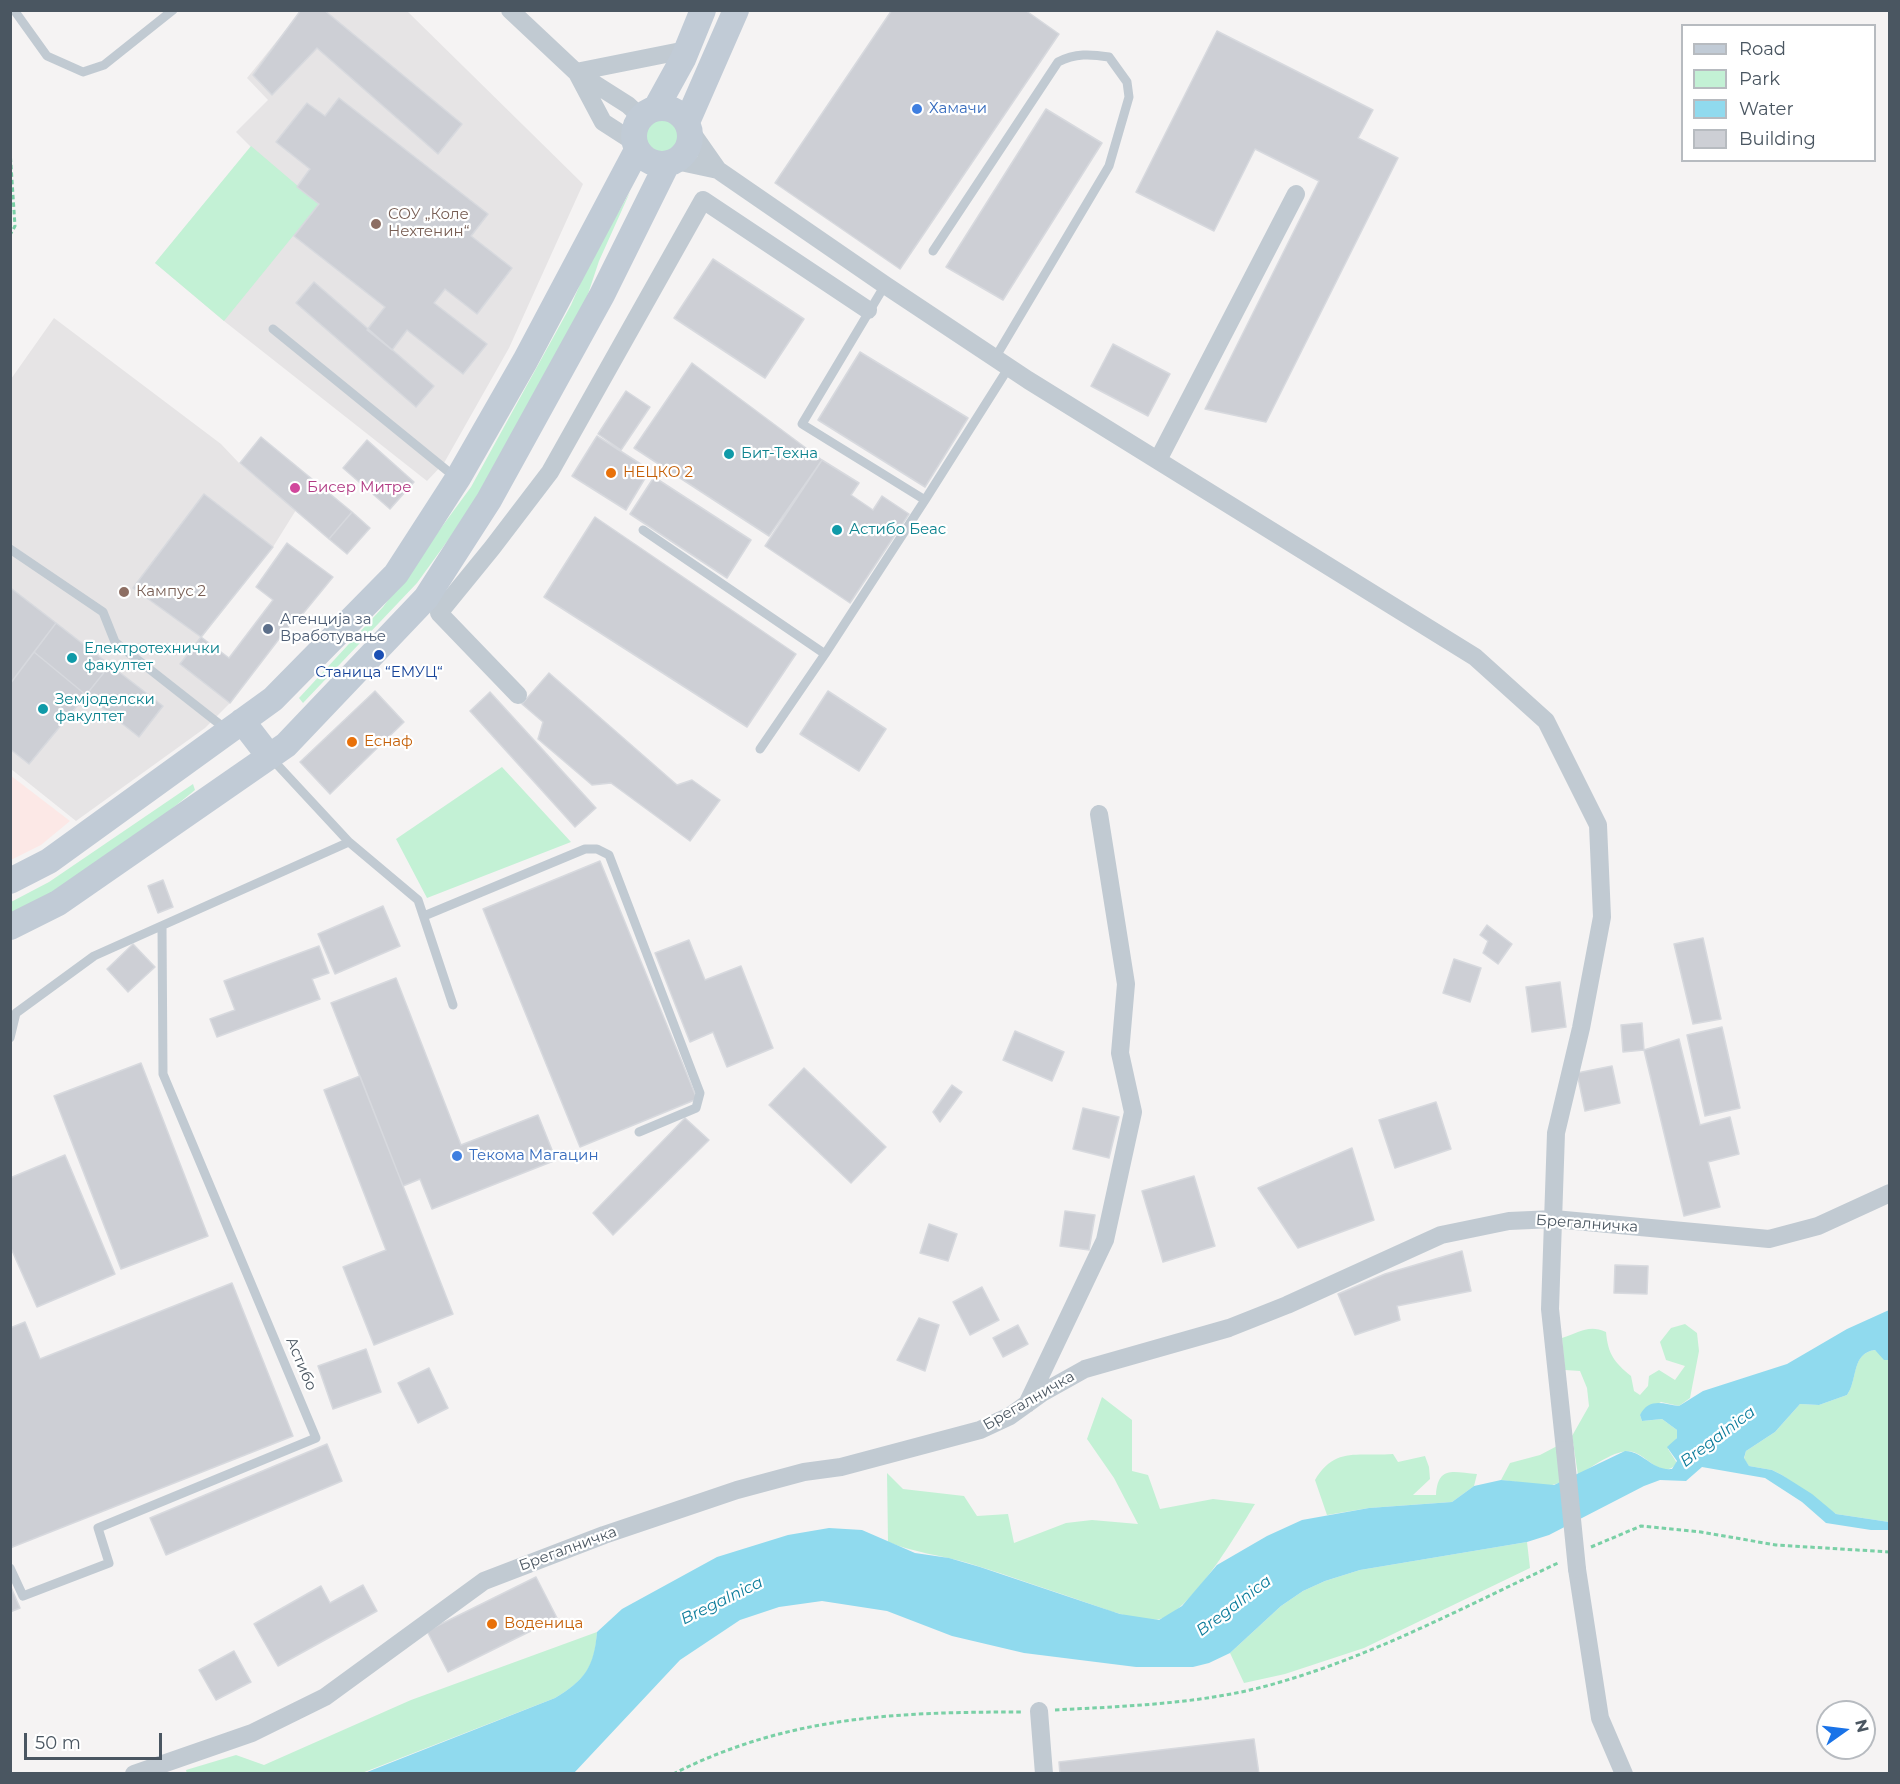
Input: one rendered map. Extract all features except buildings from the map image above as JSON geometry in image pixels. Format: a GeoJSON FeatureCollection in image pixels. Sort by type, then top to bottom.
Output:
{"type":"FeatureCollection","features":[{"type":"Feature","properties":{"kind":"main road"},"geometry":{"type":"LineString","coordinates":[[10,881],[49,861],[273,699],[396,574],[458,478],[569,281],[635,146],[636,124],[648,112],[686,50],[703,10]]}},
{"type":"Feature","properties":{"kind":"main road"},"geometry":{"type":"LineString","coordinates":[[10,927],[58,903],[286,745],[426,597],[494,490],[602,295],[672,162],[688,148],[688,126],[736,10]]}},
{"type":"Feature","properties":{"kind":"main road"},"geometry":{"type":"LineString","coordinates":[[648,112],[674,110],[688,126]]}},
{"type":"Feature","properties":{"kind":"main road"},"geometry":{"type":"LineString","coordinates":[[635,146],[650,162],[672,162]]}},
{"type":"Feature","properties":{"kind":"main road"},"geometry":{"type":"LineString","coordinates":[[235,726],[269,756]]}},
{"type":"Feature","properties":{"kind":"street"},"geometry":{"type":"LineString","coordinates":[[510,10],[576,72],[628,105],[648,112]]}},
{"type":"Feature","properties":{"kind":"street"},"geometry":{"type":"LineString","coordinates":[[576,72],[686,50]]}},
{"type":"Feature","properties":{"kind":"street"},"geometry":{"type":"LineString","coordinates":[[576,72],[603,122],[635,146]]}},
{"type":"Feature","properties":{"kind":"street"},"geometry":{"type":"LineString","coordinates":[[688,126],[718,170],[1002,363],[1475,657],[1546,721],[1599,825],[1602,917],[1581,1028],[1557,1133],[1550,1309],[1565,1450],[1572,1564],[1600,1718],[1624,1773]]}},
{"type":"Feature","properties":{"kind":"street"},"geometry":{"type":"LineString","coordinates":[[672,162],[718,170]]}},
{"type":"Feature","properties":{"kind":"street"},"geometry":{"type":"LineString","coordinates":[[1158,460],[1296,194]]}},
{"type":"Feature","properties":{"kind":"street"},"geometry":{"type":"LineString","coordinates":[[518,695],[439,613],[550,472],[703,200],[868,310]]}},
{"type":"Feature","properties":{"kind":"street"},"geometry":{"type":"LineString","coordinates":[[1026,1406],[1105,1240],[1133,1112],[1120,1053],[1125,974],[1099,814]]}},
{"type":"Feature","properties":{"kind":"street","name":"Брегалничка"},"geometry":{"type":"LineString","coordinates":[[134,1773],[252,1733],[325,1697],[484,1581],[604,1535],[737,1490],[950,1440],[994,1424],[1085,1369],[1229,1328],[1287,1305],[1442,1235],[1509,1221],[1554,1219],[1769,1239],[1818,1226],[1890,1193]]}},
{"type":"Feature","properties":{"kind":"street"},"geometry":{"type":"LineString","coordinates":[[1039,1711],[1044,1773]]}},
{"type":"Feature","properties":{"kind":"lane"},"geometry":{"type":"LineString","coordinates":[[14,10],[47,56],[83,72],[104,65],[172,10]]}},
{"type":"Feature","properties":{"kind":"lane"},"geometry":{"type":"LineString","coordinates":[[760,750],[925,500],[1109,166],[1129,97],[1127,82],[1109,57],[1090,54],[1069,57],[1058,62],[933,251]]}},
{"type":"Feature","properties":{"kind":"lane"},"geometry":{"type":"LineString","coordinates":[[885,285],[802,424],[925,500]]}},
{"type":"Feature","properties":{"kind":"lane"},"geometry":{"type":"LineString","coordinates":[[273,329],[458,478]]}},
{"type":"Feature","properties":{"kind":"lane"},"geometry":{"type":"LineString","coordinates":[[643,530],[825,654]]}},
{"type":"Feature","properties":{"kind":"lane"},"geometry":{"type":"LineString","coordinates":[[10,549],[104,612],[115,642],[235,726]]}},
{"type":"Feature","properties":{"kind":"lane"},"geometry":{"type":"LineString","coordinates":[[269,756],[349,842],[418,900],[453,1005]]}},
{"type":"Feature","properties":{"kind":"lane"},"geometry":{"type":"LineString","coordinates":[[10,1038],[16,1013],[94,956],[349,842]]}},
{"type":"Feature","properties":{"kind":"lane"},"geometry":{"type":"LineString","coordinates":[[424,916],[585,849],[597,849],[609,855],[700,1093],[696,1108],[639,1132]]}},
{"type":"Feature","properties":{"kind":"lane","name":"Астибо"},"geometry":{"type":"LineString","coordinates":[[10,1568],[23,1596],[109,1563],[98,1528],[316,1438],[163,1074],[162,926]]}},
{"type":"Feature","properties":{"kind":"path"},"geometry":{"type":"LineString","coordinates":[[10,235],[15,226],[11,153]]}},
{"type":"Feature","properties":{"kind":"path"},"geometry":{"type":"LineString","coordinates":[[1586,1550],[1625,1531],[1641,1526],[1701,1532],[1776,1545],[1890,1552]]}},
{"type":"Feature","properties":{"kind":"path"},"geometry":{"type":"LineString","coordinates":[[673,1773],[751,1741],[831,1721],[934,1712],[1039,1711],[1158,1703],[1245,1691],[1276,1684],[1370,1652],[1572,1564]]}},
{"type":"Feature","properties":{"kind":"shaded area","name":"СОУ „Коле Нехтенин“"},"geometry":{"type":"Polygon","coordinates":[[[301,11],[407,11],[583,184],[509,348],[444,463],[427,481],[224,321],[155,263],[251,147],[236,132],[268,100],[247,78],[301,11]]]}},
{"type":"Feature","properties":{"kind":"shaded area","name":"Кампус 2"},"geometry":{"type":"Polygon","coordinates":[[[54,318],[221,444],[239,463],[296,510],[273,547],[181,664],[230,703],[205,728],[76,821],[11,769],[11,379],[54,318]]]}},
{"type":"Feature","properties":{"kind":"shaded area"},"geometry":{"type":"Polygon","coordinates":[[[10,775],[70,821],[41,845],[11,860],[10,775]]]}},
{"type":"Feature","properties":{"kind":"green space"},"geometry":{"type":"Polygon","coordinates":[[[662,120],[673,125],[678,136],[673,147],[662,152],[651,147],[646,136],[651,125],[662,120]]]}},
{"type":"Feature","properties":{"kind":"green space"},"geometry":{"type":"Polygon","coordinates":[[[251,146],[319,204],[224,321],[155,263],[251,146]]]}},
{"type":"Feature","properties":{"kind":"green space"},"geometry":{"type":"Polygon","coordinates":[[[630,192],[599,261],[582,312],[480,496],[417,583],[303,703],[299,698],[383,607],[471,487],[571,305],[592,257],[630,192]]]}},
{"type":"Feature","properties":{"kind":"green space"},"geometry":{"type":"Polygon","coordinates":[[[502,767],[571,842],[427,898],[396,839],[502,767]]]}},
{"type":"Feature","properties":{"kind":"green space"},"geometry":{"type":"Polygon","coordinates":[[[193,784],[195,790],[105,863],[11,915],[11,902],[49,882],[193,784]]]}},
{"type":"Feature","properties":{"kind":"green space"},"geometry":{"type":"Polygon","coordinates":[[[1685,1324],[1697,1333],[1699,1351],[1690,1398],[1679,1406],[1661,1402],[1640,1415],[1642,1421],[1662,1419],[1677,1430],[1677,1438],[1668,1449],[1677,1463],[1672,1468],[1661,1469],[1629,1451],[1606,1458],[1578,1475],[1572,1436],[1589,1406],[1587,1388],[1580,1371],[1565,1370],[1562,1338],[1589,1329],[1606,1332],[1608,1346],[1613,1357],[1631,1376],[1634,1391],[1640,1395],[1648,1386],[1649,1376],[1659,1370],[1675,1380],[1685,1366],[1666,1360],[1660,1342],[1671,1328],[1685,1324]]]}},
{"type":"Feature","properties":{"kind":"green space"},"geometry":{"type":"Polygon","coordinates":[[[1875,1350],[1889,1360],[1889,1522],[1836,1514],[1782,1475],[1772,1470],[1749,1466],[1744,1459],[1746,1451],[1775,1432],[1800,1404],[1819,1405],[1847,1395],[1858,1361],[1867,1352],[1875,1350]]]}},
{"type":"Feature","properties":{"kind":"green space"},"geometry":{"type":"Polygon","coordinates":[[[1102,1397],[1132,1420],[1132,1471],[1148,1475],[1160,1509],[1213,1499],[1255,1504],[1213,1569],[1200,1586],[1173,1613],[1154,1620],[1131,1617],[968,1563],[888,1542],[887,1473],[903,1489],[964,1496],[977,1516],[1008,1514],[1014,1543],[1066,1523],[1092,1520],[1138,1524],[1114,1478],[1087,1439],[1102,1397]]]}},
{"type":"Feature","properties":{"kind":"green space"},"geometry":{"type":"Polygon","coordinates":[[[1559,1445],[1562,1482],[1549,1486],[1501,1480],[1510,1463],[1540,1455],[1559,1445]]]}},
{"type":"Feature","properties":{"kind":"green space"},"geometry":{"type":"Polygon","coordinates":[[[1393,1454],[1398,1462],[1425,1456],[1430,1479],[1413,1495],[1436,1495],[1440,1478],[1449,1472],[1477,1474],[1474,1486],[1452,1502],[1369,1508],[1327,1515],[1315,1480],[1323,1469],[1331,1462],[1348,1455],[1393,1454]]]}},
{"type":"Feature","properties":{"kind":"green space"},"geometry":{"type":"Polygon","coordinates":[[[1527,1542],[1530,1568],[1364,1648],[1285,1674],[1244,1683],[1230,1653],[1281,1606],[1303,1591],[1325,1581],[1360,1570],[1527,1542]]]}},
{"type":"Feature","properties":{"kind":"green space"},"geometry":{"type":"Polygon","coordinates":[[[597,1632],[591,1664],[574,1685],[555,1698],[362,1773],[187,1774],[186,1770],[236,1755],[264,1765],[411,1700],[597,1632]]]}},
{"type":"Feature","properties":{"kind":"water","name":"Bregalnica"},"geometry":{"type":"Polygon","coordinates":[[[1889,1310],[1889,1360],[1884,1360],[1875,1350],[1867,1352],[1858,1362],[1847,1395],[1819,1405],[1800,1404],[1775,1432],[1746,1451],[1744,1458],[1749,1466],[1772,1470],[1782,1475],[1812,1494],[1836,1514],[1889,1522],[1889,1530],[1871,1530],[1826,1523],[1802,1502],[1765,1478],[1702,1467],[1686,1481],[1660,1480],[1644,1486],[1549,1535],[1527,1542],[1360,1570],[1325,1581],[1303,1591],[1281,1606],[1230,1653],[1209,1663],[1193,1667],[1136,1667],[1024,1653],[952,1636],[887,1611],[822,1601],[779,1607],[740,1620],[680,1660],[574,1773],[362,1774],[555,1698],[581,1678],[590,1664],[597,1632],[622,1609],[717,1557],[788,1535],[829,1528],[862,1530],[915,1553],[949,1558],[980,1567],[1120,1614],[1159,1620],[1182,1606],[1217,1565],[1267,1536],[1302,1520],[1369,1508],[1452,1502],[1474,1486],[1501,1480],[1554,1485],[1625,1451],[1637,1454],[1659,1467],[1672,1469],[1677,1461],[1667,1447],[1677,1438],[1677,1430],[1662,1419],[1642,1421],[1640,1415],[1648,1406],[1662,1403],[1679,1406],[1703,1391],[1787,1364],[1847,1329],[1889,1310]]]}},
{"type":"Feature","properties":{"kind":"place","name":"Хамачи"},"geometry":{"type":"Point","coordinates":[917,109]}},
{"type":"Feature","properties":{"kind":"place","name":"СОУ „Коле Нехтенин“"},"geometry":{"type":"Point","coordinates":[376,224]}},
{"type":"Feature","properties":{"kind":"place","name":"Бит-Техна"},"geometry":{"type":"Point","coordinates":[729,454]}},
{"type":"Feature","properties":{"kind":"place","name":"НЕЦКО 2"},"geometry":{"type":"Point","coordinates":[611,473]}},
{"type":"Feature","properties":{"kind":"place","name":"Бисер Митре"},"geometry":{"type":"Point","coordinates":[295,488]}},
{"type":"Feature","properties":{"kind":"place","name":"Астибо Беас"},"geometry":{"type":"Point","coordinates":[837,530]}},
{"type":"Feature","properties":{"kind":"place","name":"Кампус 2"},"geometry":{"type":"Point","coordinates":[124,592]}},
{"type":"Feature","properties":{"kind":"place","name":"Агенција за Вработување"},"geometry":{"type":"Point","coordinates":[268,629]}},
{"type":"Feature","properties":{"kind":"place","name":"Станица “ЕМУЦ“"},"geometry":{"type":"Point","coordinates":[379,655]}},
{"type":"Feature","properties":{"kind":"place","name":"Електротехнички факултет"},"geometry":{"type":"Point","coordinates":[72,658]}},
{"type":"Feature","properties":{"kind":"place","name":"Земјоделски факултет"},"geometry":{"type":"Point","coordinates":[43,709]}},
{"type":"Feature","properties":{"kind":"place","name":"Еснаф"},"geometry":{"type":"Point","coordinates":[352,742]}},
{"type":"Feature","properties":{"kind":"place","name":"Текома Магацин"},"geometry":{"type":"Point","coordinates":[457,1156]}},
{"type":"Feature","properties":{"kind":"place","name":"Воденица"},"geometry":{"type":"Point","coordinates":[492,1624]}}]}
